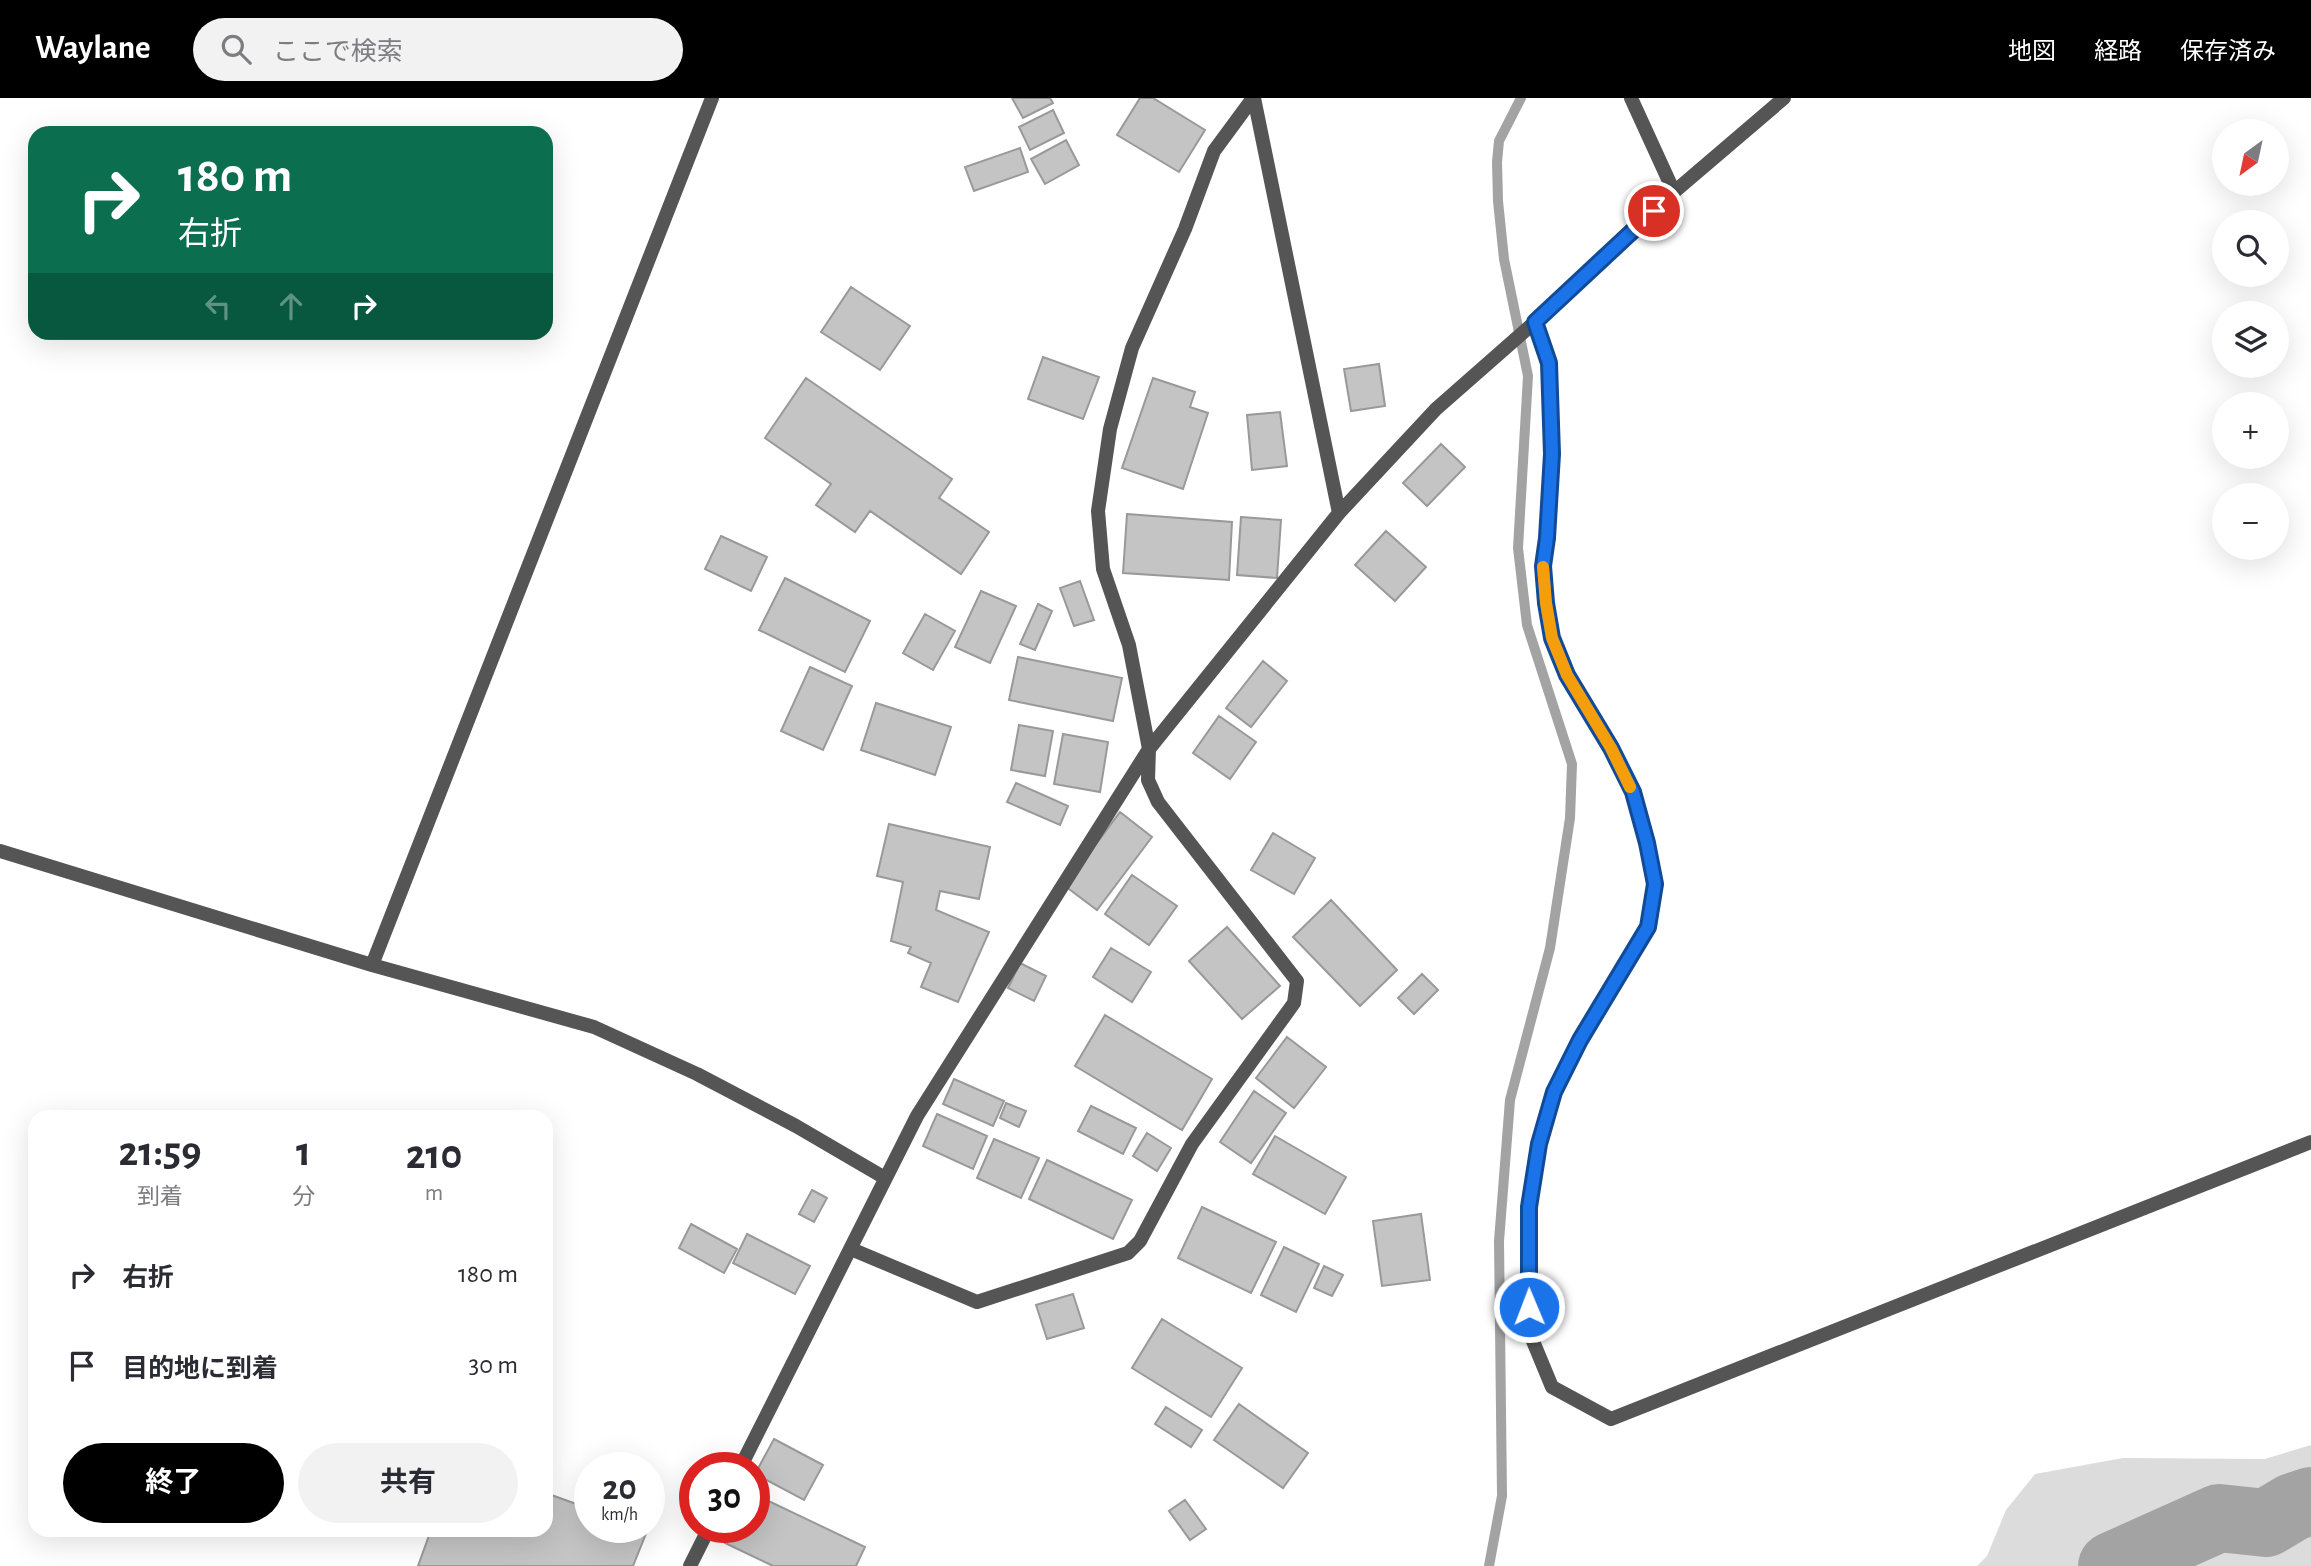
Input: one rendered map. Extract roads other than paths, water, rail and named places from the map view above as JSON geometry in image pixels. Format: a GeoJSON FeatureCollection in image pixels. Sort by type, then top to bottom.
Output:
{"type":"FeatureCollection","features":[{"type":"Feature","properties":{"kind":"street"},"geometry":{"type":"LineString","coordinates":[[372,965],[712,98]]}},
{"type":"Feature","properties":{"kind":"street"},"geometry":{"type":"LineString","coordinates":[[1254,98],[1339,513]]}},
{"type":"Feature","properties":{"kind":"street"},"geometry":{"type":"LineString","coordinates":[[851,1249],[977,1302],[1128,1253],[1140,1241],[1192,1144],[1294,1003],[1297,981],[1158,802],[1148,780],[1149,749],[1129,645],[1103,569],[1098,511],[1110,429],[1132,348],[1185,229],[1214,151],[1254,98]]}},
{"type":"Feature","properties":{"kind":"street"},"geometry":{"type":"LineString","coordinates":[[1631,98],[1674,192]]}},
{"type":"Feature","properties":{"kind":"street"},"geometry":{"type":"LineString","coordinates":[[748,1452],[917,1116],[1149,749],[1339,513],[1436,408],[1535,322],[1674,192],[1784,98]]}},
{"type":"Feature","properties":{"kind":"street"},"geometry":{"type":"LineString","coordinates":[[1535,322],[1549,363],[1552,454],[1543,566],[1552,638],[1567,675],[1611,748],[1633,792],[1655,884],[1648,927],[1580,1040],[1554,1092],[1539,1144],[1529,1207],[1530,1334],[1552,1387],[1611,1419],[2311,1142]]}},
{"type":"Feature","properties":{"kind":"street"},"geometry":{"type":"LineString","coordinates":[[0,851],[372,965],[594,1027],[697,1074],[796,1126],[885,1178]]}},
{"type":"Feature","properties":{"kind":"street"},"geometry":{"type":"LineString","coordinates":[[690,1566],[702,1543]]}},
{"type":"Feature","properties":{"kind":"waterway"},"geometry":{"type":"LineString","coordinates":[[1489,1566],[1502,1496],[1499,1241],[1510,1100],[1550,948],[1570,818],[1572,764],[1527,625],[1518,548],[1528,376],[1504,259],[1497,162],[1499,141],[1521,98]]}},
{"type":"Feature","properties":{"kind":"waterway"},"geometry":{"type":"LineString","coordinates":[[2112,1566],[2219,1518],[2266,1523],[2293,1507],[2311,1501]]}}]}
